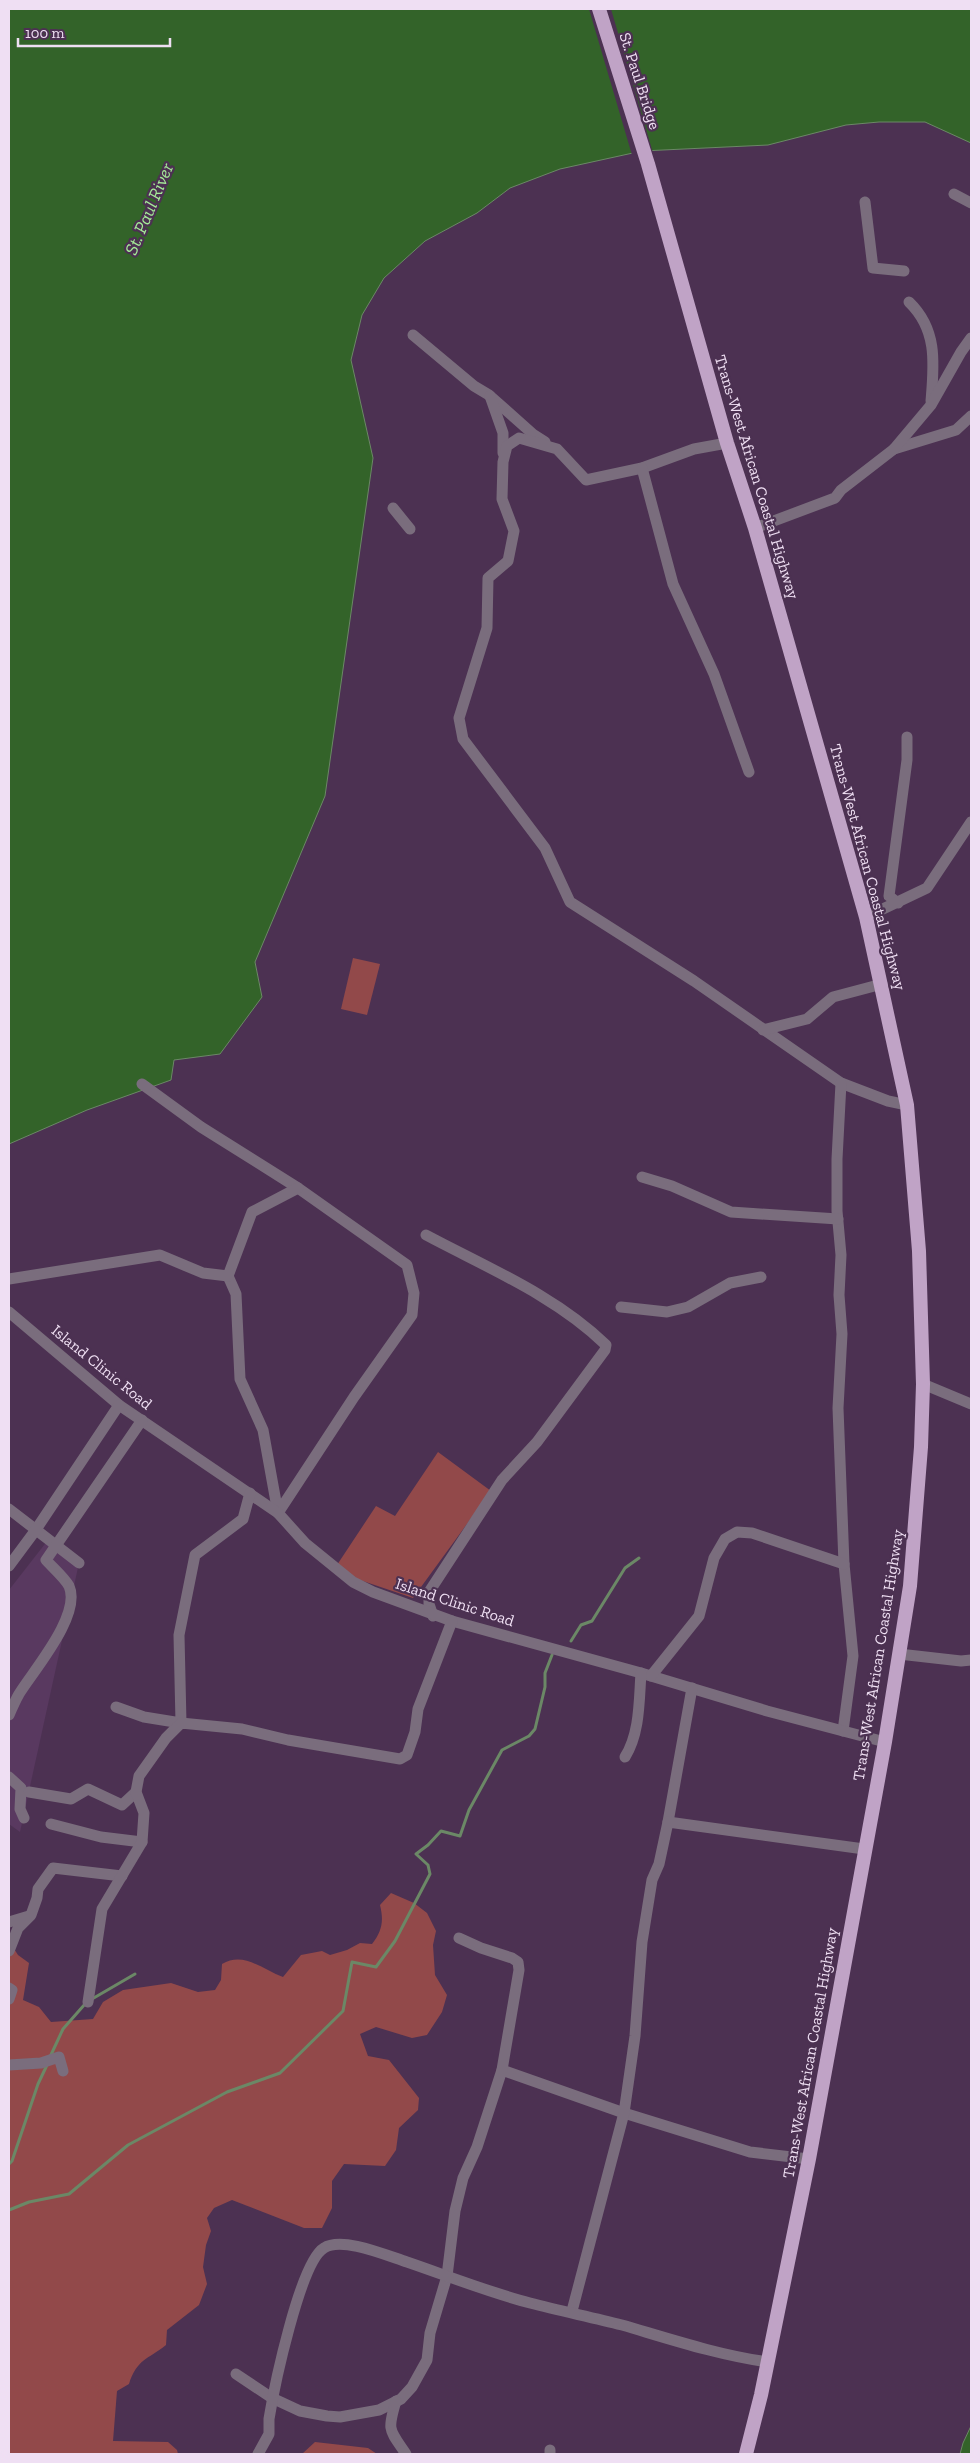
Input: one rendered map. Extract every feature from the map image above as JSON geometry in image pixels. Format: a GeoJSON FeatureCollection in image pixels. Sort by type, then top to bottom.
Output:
{"type":"FeatureCollection","features":[{"type":"Feature","properties":{"kind":"highway","name":"St. Paul Bridge"},"geometry":{"type":"LineString","coordinates":[[599,9],[648,164]]}},
{"type":"Feature","properties":{"kind":"highway","name":"Trans-West African Coastal Highway"},"geometry":{"type":"LineString","coordinates":[[648,164],[727,443],[755,528],[866,917],[907,1105],[919,1251],[923,1384],[917,1520],[910,1586],[885,1742],[808,2159],[768,2362],[746,2454]]}},
{"type":"Feature","properties":{"kind":"street"},"geometry":{"type":"LineString","coordinates":[[954,194],[971,203]]}},
{"type":"Feature","properties":{"kind":"street"},"geometry":{"type":"LineString","coordinates":[[866,202],[873,268],[904,271]]}},
{"type":"Feature","properties":{"kind":"street"},"geometry":{"type":"LineString","coordinates":[[909,302],[920,312],[932,336],[933,373],[931,405]]}},
{"type":"Feature","properties":{"kind":"street"},"geometry":{"type":"LineString","coordinates":[[413,335],[474,386],[489,395],[534,435],[557,450],[586,480],[642,468],[694,449],[727,443]]}},
{"type":"Feature","properties":{"kind":"street"},"geometry":{"type":"LineString","coordinates":[[755,528],[835,498],[841,490],[894,449],[931,405],[966,350],[971,338]]}},
{"type":"Feature","properties":{"kind":"street"},"geometry":{"type":"LineString","coordinates":[[489,395],[503,433],[502,499],[514,531],[508,561],[488,578],[487,628],[459,718],[463,739],[546,848],[570,902],[694,981],[842,1083],[888,1101],[907,1105]]}},
{"type":"Feature","properties":{"kind":"street"},"geometry":{"type":"LineString","coordinates":[[894,449],[956,430],[971,416]]}},
{"type":"Feature","properties":{"kind":"street"},"geometry":{"type":"LineString","coordinates":[[503,462],[507,446],[520,438],[557,450]]}},
{"type":"Feature","properties":{"kind":"street"},"geometry":{"type":"LineString","coordinates":[[642,468],[674,584],[714,674],[749,772]]}},
{"type":"Feature","properties":{"kind":"street"},"geometry":{"type":"LineString","coordinates":[[393,508],[410,530]]}},
{"type":"Feature","properties":{"kind":"street"},"geometry":{"type":"LineString","coordinates":[[898,903],[889,896],[907,760],[907,737]]}},
{"type":"Feature","properties":{"kind":"street"},"geometry":{"type":"LineString","coordinates":[[866,917],[927,888],[971,822]]}},
{"type":"Feature","properties":{"kind":"street"},"geometry":{"type":"LineString","coordinates":[[764,1030],[806,1019],[833,997],[882,984]]}},
{"type":"Feature","properties":{"kind":"street"},"geometry":{"type":"LineString","coordinates":[[842,1083],[837,1159],[838,1219],[841,1254],[839,1295],[842,1334],[838,1408],[844,1564],[853,1656],[843,1731]]}},
{"type":"Feature","properties":{"kind":"street"},"geometry":{"type":"LineString","coordinates":[[142,1084],[201,1127],[298,1188],[407,1265],[414,1293],[412,1315],[354,1397],[278,1513]]}},
{"type":"Feature","properties":{"kind":"street"},"geometry":{"type":"LineString","coordinates":[[642,1177],[672,1186],[731,1212],[780,1217],[838,1219]]}},
{"type":"Feature","properties":{"kind":"street"},"geometry":{"type":"LineString","coordinates":[[278,1513],[263,1430],[240,1379],[236,1294],[228,1276],[252,1212],[298,1188]]}},
{"type":"Feature","properties":{"kind":"street"},"geometry":{"type":"LineString","coordinates":[[426,1235],[545,1299],[596,1335],[606,1345],[605,1350],[568,1402],[537,1442],[502,1480],[429,1592],[429,1604],[433,1616]]}},
{"type":"Feature","properties":{"kind":"street"},"geometry":{"type":"LineString","coordinates":[[9,1279],[160,1255],[203,1274],[228,1276]]}},
{"type":"Feature","properties":{"kind":"street"},"geometry":{"type":"LineString","coordinates":[[621,1306],[667,1312],[688,1306],[730,1283],[761,1278]]}},
{"type":"Feature","properties":{"kind":"street","name":"Island Clinic Road"},"geometry":{"type":"LineString","coordinates":[[9,1312],[119,1405],[278,1513],[305,1543],[353,1582],[373,1592],[433,1616],[885,1742]]}},
{"type":"Feature","properties":{"kind":"street"},"geometry":{"type":"LineString","coordinates":[[923,1384],[971,1404]]}},
{"type":"Feature","properties":{"kind":"street"},"geometry":{"type":"LineString","coordinates":[[9,1566],[35,1531],[119,1405]]}},
{"type":"Feature","properties":{"kind":"street"},"geometry":{"type":"LineString","coordinates":[[9,1715],[18,1695],[52,1647],[66,1617],[70,1599],[69,1586],[46,1560],[142,1420]]}},
{"type":"Feature","properties":{"kind":"street"},"geometry":{"type":"LineString","coordinates":[[88,2002],[102,1909],[142,1842],[144,1813],[136,1792],[139,1776],[166,1738],[181,1723],[179,1635],[195,1556],[243,1519],[250,1493]]}},
{"type":"Feature","properties":{"kind":"street"},"geometry":{"type":"LineString","coordinates":[[9,1509],[35,1531],[79,1563]]}},
{"type":"Feature","properties":{"kind":"street"},"geometry":{"type":"LineString","coordinates":[[624,1757],[632,1746],[646,1674],[699,1616],[714,1558],[725,1539],[737,1532],[752,1533],[844,1564]]}},
{"type":"Feature","properties":{"kind":"street"},"geometry":{"type":"LineString","coordinates":[[116,1707],[144,1717],[242,1730],[306,1744],[400,1759],[407,1755],[415,1732],[421,1700],[452,1621]]}},
{"type":"Feature","properties":{"kind":"street"},"geometry":{"type":"LineString","coordinates":[[898,1654],[961,1662],[971,1660]]}},
{"type":"Feature","properties":{"kind":"street"},"geometry":{"type":"LineString","coordinates":[[572,2311],[624,2113],[636,2036],[642,1942],[650,1889],[660,1864],[692,1688]]}},
{"type":"Feature","properties":{"kind":"street"},"geometry":{"type":"LineString","coordinates":[[9,1777],[21,1788],[20,1809],[24,1818]]}},
{"type":"Feature","properties":{"kind":"street"},"geometry":{"type":"LineString","coordinates":[[29,1792],[71,1799],[88,1789],[122,1805],[136,1792]]}},
{"type":"Feature","properties":{"kind":"street"},"geometry":{"type":"LineString","coordinates":[[668,1822],[864,1849]]}},
{"type":"Feature","properties":{"kind":"street"},"geometry":{"type":"LineString","coordinates":[[51,1824],[101,1837],[142,1842]]}},
{"type":"Feature","properties":{"kind":"street"},"geometry":{"type":"LineString","coordinates":[[9,1950],[18,1928],[31,1915],[38,1889],[53,1868],[122,1876]]}},
{"type":"Feature","properties":{"kind":"street"},"geometry":{"type":"LineString","coordinates":[[9,1922],[31,1915]]}},
{"type":"Feature","properties":{"kind":"street"},"geometry":{"type":"LineString","coordinates":[[236,2374],[272,2398],[313,2414],[340,2417],[372,2411],[396,2401],[412,2387],[427,2360],[430,2333],[447,2276],[455,2211],[463,2178],[477,2147],[502,2070],[519,1970],[518,1962],[512,1958],[481,1948],[459,1938]]}},
{"type":"Feature","properties":{"kind":"street"},"geometry":{"type":"LineString","coordinates":[[9,1988],[12,1990],[9,1999]]}},
{"type":"Feature","properties":{"kind":"street"},"geometry":{"type":"LineString","coordinates":[[9,2065],[41,2063],[59,2057],[63,2071]]}},
{"type":"Feature","properties":{"kind":"street"},"geometry":{"type":"LineString","coordinates":[[502,2070],[624,2113],[750,2152],[808,2159]]}},
{"type":"Feature","properties":{"kind":"street"},"geometry":{"type":"LineString","coordinates":[[258,2454],[269,2434],[272,2398],[288,2329],[310,2267],[317,2253],[325,2247],[336,2244],[350,2246],[530,2303],[572,2311],[691,2345],[768,2362]]}},
{"type":"Feature","properties":{"kind":"street"},"geometry":{"type":"LineString","coordinates":[[396,2401],[390,2421],[390,2432],[406,2454]]}},
{"type":"Feature","properties":{"kind":"shaded area"},"geometry":{"type":"Polygon","coordinates":[[[353,958],[380,964],[367,1015],[341,1009],[353,958]]]}},
{"type":"Feature","properties":{"kind":"shaded area"},"geometry":{"type":"Polygon","coordinates":[[[438,1452],[491,1491],[413,1598],[354,1578],[337,1565],[376,1506],[395,1516],[438,1452]]]}},
{"type":"Feature","properties":{"kind":"shaded area"},"geometry":{"type":"Polygon","coordinates":[[[48,1540],[79,1563],[20,1832],[9,1824],[9,1590],[48,1540]]]}},
{"type":"Feature","properties":{"kind":"shaded area"},"geometry":{"type":"Polygon","coordinates":[[[391,1893],[414,1903],[427,1913],[436,1931],[433,1945],[435,1975],[447,1995],[442,2012],[427,2035],[412,2038],[376,2027],[360,2034],[368,2056],[389,2060],[419,2098],[418,2110],[399,2128],[396,2150],[385,2166],[344,2164],[332,2181],[332,2208],[322,2228],[304,2228],[232,2200],[214,2208],[207,2218],[211,2231],[206,2245],[203,2267],[207,2284],[199,2305],[167,2330],[166,2345],[143,2361],[135,2369],[129,2384],[117,2391],[113,2441],[168,2442],[177,2450],[178,2454],[9,2454],[9,1941],[18,1955],[29,1963],[23,2000],[39,2007],[51,2022],[93,2019],[103,2002],[123,1990],[171,1983],[198,1992],[215,1990],[221,1980],[222,1964],[230,1961],[238,1960],[253,1963],[283,1977],[301,1955],[322,1951],[330,1955],[347,1950],[360,1943],[372,1944],[381,1926],[380,1905],[391,1893]]]}},
{"type":"Feature","properties":{"kind":"shaded area"},"geometry":{"type":"Polygon","coordinates":[[[315,2442],[368,2448],[377,2454],[302,2454],[315,2442]]]}},
{"type":"Feature","properties":{"kind":"water","name":"St. Paul River"},"geometry":{"type":"Polygon","coordinates":[[[9,9],[971,9],[971,143],[925,122],[879,122],[846,125],[768,145],[642,151],[560,169],[510,188],[477,213],[425,241],[384,278],[362,315],[351,360],[373,458],[325,796],[255,962],[262,997],[220,1054],[174,1060],[171,1080],[87,1110],[9,1144],[9,9]]]}},
{"type":"Feature","properties":{"kind":"water"},"geometry":{"type":"Polygon","coordinates":[[[971,2426],[971,2454],[960,2454],[963,2443],[971,2426]]]}},
{"type":"Feature","properties":{"kind":"pier"},"geometry":{"type":"Polygon","coordinates":[[[589,9],[611,9],[653,153],[632,155],[589,9]]]}},
{"type":"Feature","properties":{"kind":"waterway"},"geometry":{"type":"LineString","coordinates":[[571,1641],[581,1625],[592,1621],[625,1568],[639,1558]]}},
{"type":"Feature","properties":{"kind":"waterway"},"geometry":{"type":"LineString","coordinates":[[9,2210],[29,2202],[69,2194],[128,2145],[227,2092],[280,2073],[343,2011],[352,1962],[376,1967],[395,1941],[430,1874],[428,1865],[416,1854],[428,1845],[441,1831],[460,1836],[469,1810],[502,1750],[529,1736],[535,1729],[545,1687],[545,1673],[552,1655]]}},
{"type":"Feature","properties":{"kind":"waterway"},"geometry":{"type":"LineString","coordinates":[[92,1999],[135,1974]]}},
{"type":"Feature","properties":{"kind":"waterway"},"geometry":{"type":"LineString","coordinates":[[50,2057],[63,2029],[85,2004]]}},
{"type":"Feature","properties":{"kind":"waterway"},"geometry":{"type":"LineString","coordinates":[[9,2164],[12,2161],[38,2084],[47,2065]]}}]}
